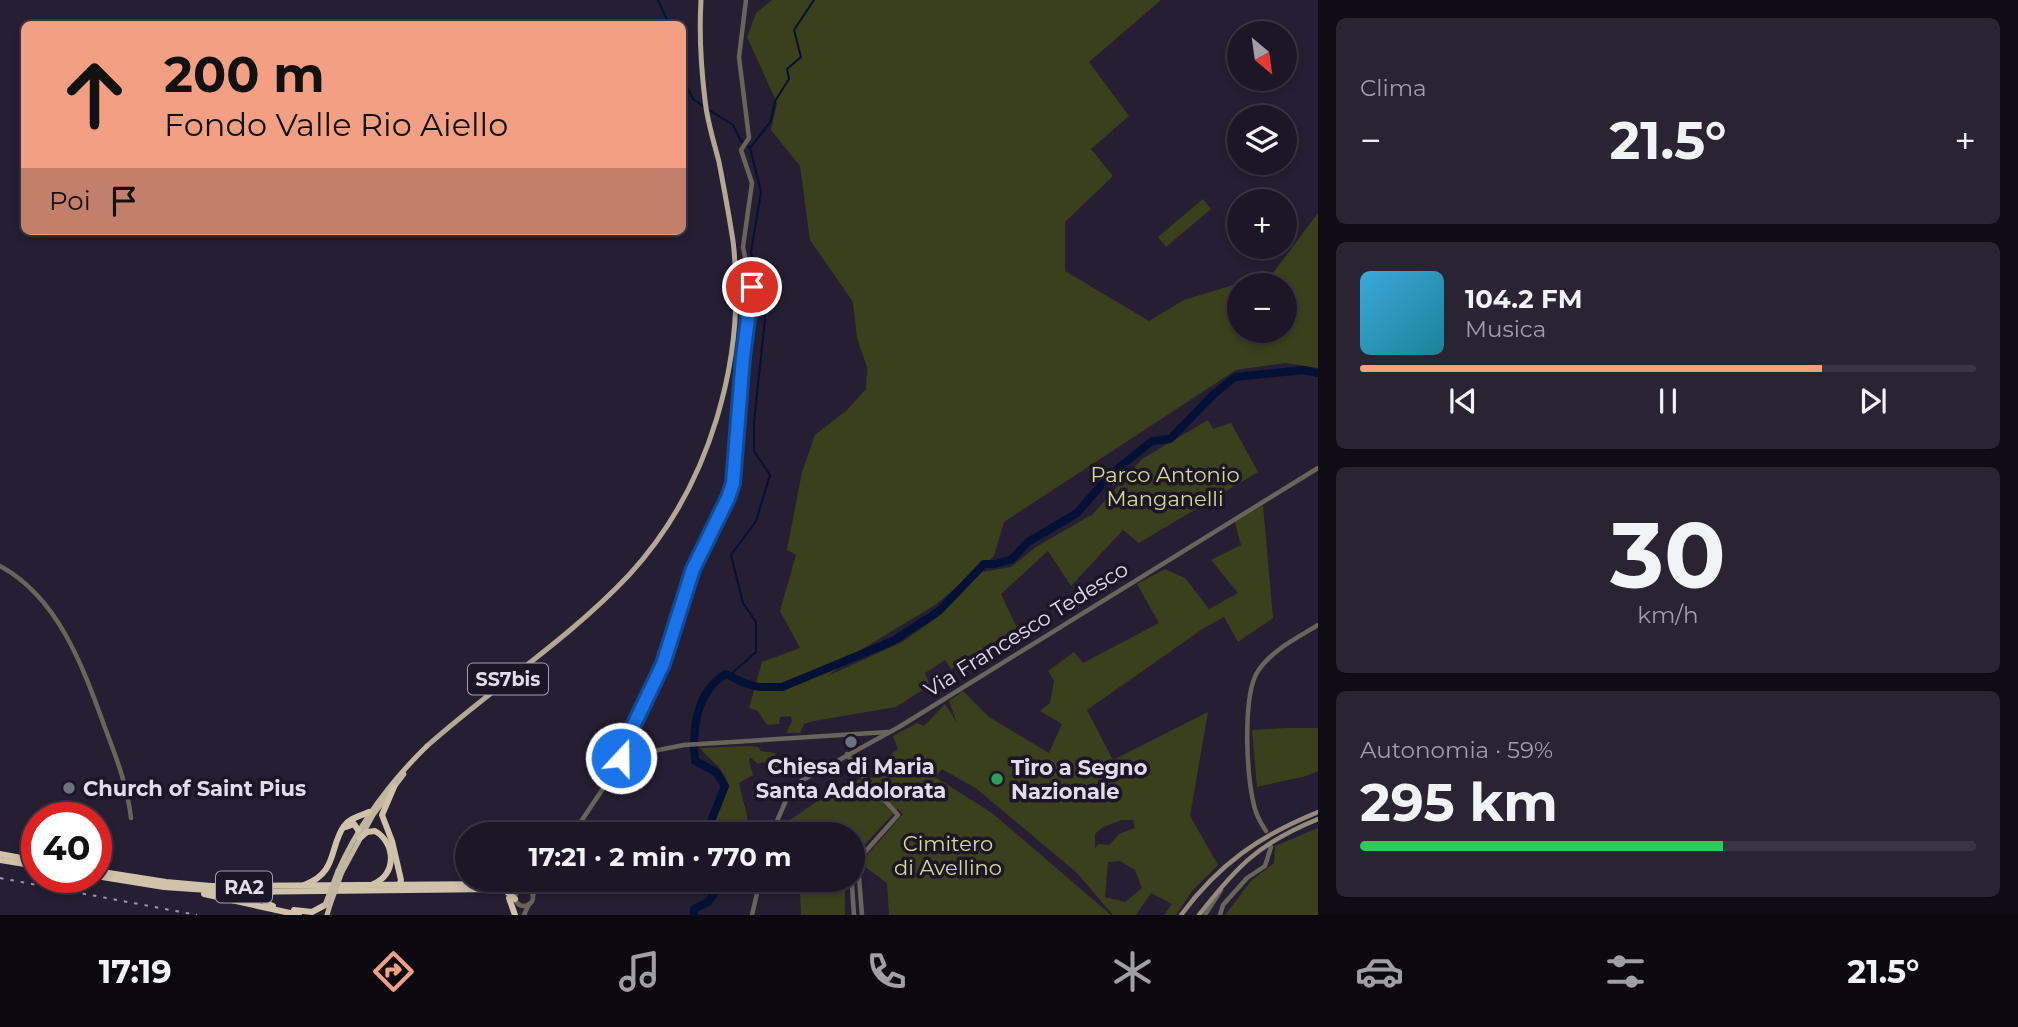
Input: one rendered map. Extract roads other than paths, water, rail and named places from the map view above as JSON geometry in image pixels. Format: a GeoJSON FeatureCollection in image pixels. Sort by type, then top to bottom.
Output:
{"type":"FeatureCollection","features":[{"type":"Feature","properties":{"kind":"highway","name":"SS7bis"},"geometry":{"type":"LineString","coordinates":[[325,915],[340,871],[369,812],[427,746]]}},
{"type":"Feature","properties":{"kind":"highway","name":"SS7bis"},"geometry":{"type":"LineString","coordinates":[[359,834],[392,785]]}},
{"type":"Feature","properties":{"kind":"highway"},"geometry":{"type":"LineString","coordinates":[[348,892],[395,889],[399,885],[399,870],[382,812],[392,785]]}},
{"type":"Feature","properties":{"kind":"highway"},"geometry":{"type":"LineString","coordinates":[[334,885],[326,878],[326,870],[342,831],[350,821],[369,812]]}},
{"type":"Feature","properties":{"kind":"highway"},"geometry":{"type":"LineString","coordinates":[[342,831],[354,824],[359,834],[378,832],[386,839],[391,852],[387,874],[370,885]]}},
{"type":"Feature","properties":{"kind":"highway"},"geometry":{"type":"LineString","coordinates":[[0,854],[21,857]]}},
{"type":"Feature","properties":{"kind":"highway"},"geometry":{"type":"LineString","coordinates":[[0,860],[21,863]]}},
{"type":"Feature","properties":{"kind":"highway"},"geometry":{"type":"LineString","coordinates":[[299,886],[311,882],[326,870]]}},
{"type":"Feature","properties":{"kind":"highway"},"geometry":{"type":"LineString","coordinates":[[399,870],[418,885]]}},
{"type":"Feature","properties":{"kind":"highway","name":"RA2"},"geometry":{"type":"LineString","coordinates":[[112,876],[195,885],[455,885]]}},
{"type":"Feature","properties":{"kind":"highway","name":"RA2"},"geometry":{"type":"LineString","coordinates":[[112,877],[196,891],[455,890]]}},
{"type":"Feature","properties":{"kind":"highway"},"geometry":{"type":"LineString","coordinates":[[196,891],[299,915]]}},
{"type":"Feature","properties":{"kind":"highway"},"geometry":{"type":"LineString","coordinates":[[274,892],[266,896],[266,903],[305,912],[327,905]]}},
{"type":"Feature","properties":{"kind":"highway"},"geometry":{"type":"LineString","coordinates":[[497,892],[508,897],[515,915]]}},
{"type":"Feature","properties":{"kind":"highway"},"geometry":{"type":"LineString","coordinates":[[506,892],[515,900]]}},
{"type":"Feature","properties":{"kind":"main road","name":"SS7bis"},"geometry":{"type":"LineString","coordinates":[[427,746],[589,612],[628,575],[664,530],[697,470],[720,409],[733,341],[737,300],[733,241],[705,103],[699,34],[701,0]]}},
{"type":"Feature","properties":{"kind":"main road"},"geometry":{"type":"LineString","coordinates":[[1181,915],[1208,881],[1242,852],[1272,833],[1318,812]]}},
{"type":"Feature","properties":{"kind":"main road"},"geometry":{"type":"LineString","coordinates":[[1199,915],[1236,869],[1263,848],[1298,827],[1318,819]]}},
{"type":"Feature","properties":{"kind":"street"},"geometry":{"type":"LineString","coordinates":[[626,759],[626,744],[663,664],[693,569],[728,498],[736,466],[743,357],[752,293],[743,247],[752,183],[741,150],[749,138],[739,57],[746,0]]}},
{"type":"Feature","properties":{"kind":"street","name":"Via Francesco Tedesco"},"geometry":{"type":"LineString","coordinates":[[777,822],[794,788],[811,775],[889,732],[1318,468]]}},
{"type":"Feature","properties":{"kind":"street"},"geometry":{"type":"LineString","coordinates":[[0,566],[16,575],[33,590],[76,653],[127,788],[131,818]]}},
{"type":"Feature","properties":{"kind":"street"},"geometry":{"type":"LineString","coordinates":[[1266,831],[1255,809],[1250,778],[1247,720],[1251,685],[1270,657],[1318,625]]}},
{"type":"Feature","properties":{"kind":"street"},"geometry":{"type":"LineString","coordinates":[[581,822],[616,769],[626,759],[638,754],[684,745],[889,732]]}},
{"type":"Feature","properties":{"kind":"street"},"geometry":{"type":"LineString","coordinates":[[626,751],[638,754]]}},
{"type":"Feature","properties":{"kind":"street"},"geometry":{"type":"LineString","coordinates":[[626,751],[626,759]]}},
{"type":"Feature","properties":{"kind":"street"},"geometry":{"type":"LineString","coordinates":[[847,754],[856,770],[898,815],[865,852]]}},
{"type":"Feature","properties":{"kind":"street"},"geometry":{"type":"LineString","coordinates":[[1220,915],[1223,905],[1247,878],[1265,866],[1271,847]]}},
{"type":"Feature","properties":{"kind":"street"},"geometry":{"type":"LineString","coordinates":[[1205,915],[1219,896],[1225,882]]}},
{"type":"Feature","properties":{"kind":"street"},"geometry":{"type":"LineString","coordinates":[[515,915],[516,892]]}},
{"type":"Feature","properties":{"kind":"street"},"geometry":{"type":"LineString","coordinates":[[531,892],[533,896]]}},
{"type":"Feature","properties":{"kind":"street"},"geometry":{"type":"LineString","coordinates":[[524,915],[534,892]]}},
{"type":"Feature","properties":{"kind":"street"},"geometry":{"type":"LineString","coordinates":[[752,915],[757,892]]}},
{"type":"Feature","properties":{"kind":"street"},"geometry":{"type":"LineString","coordinates":[[852,892],[854,915]]}},
{"type":"Feature","properties":{"kind":"street"},"geometry":{"type":"LineString","coordinates":[[860,892],[862,915]]}},
{"type":"Feature","properties":{"kind":"street"},"geometry":{"type":"LineString","coordinates":[[515,900],[523,906],[529,905]]}},
{"type":"Feature","properties":{"kind":"waterway"},"geometry":{"type":"LineString","coordinates":[[658,0],[668,21]]}},
{"type":"Feature","properties":{"kind":"waterway"},"geometry":{"type":"LineString","coordinates":[[750,148],[771,121],[775,101],[789,79],[787,69],[801,57],[794,30],[814,0]]}},
{"type":"Feature","properties":{"kind":"waterway"},"geometry":{"type":"LineString","coordinates":[[686,85],[693,99],[704,107]]}},
{"type":"Feature","properties":{"kind":"waterway"},"geometry":{"type":"LineString","coordinates":[[709,110],[733,125],[741,141],[750,148],[761,192],[751,252],[765,319],[754,422],[754,451],[770,475],[756,521],[731,555],[743,603],[756,622],[756,652],[729,676]]}},
{"type":"Feature","properties":{"kind":"waterway"},"geometry":{"type":"LineString","coordinates":[[711,822],[725,786],[716,772],[695,761],[694,737],[702,701],[716,681],[726,674],[759,687],[782,687],[893,641],[939,611],[984,564],[1012,559],[1028,542],[1077,513],[1111,474],[1152,441],[1170,439],[1214,394],[1235,377],[1303,370],[1318,373]]}},
{"type":"Feature","properties":{"kind":"waterway"},"geometry":{"type":"LineString","coordinates":[[694,915],[694,909],[708,902],[715,892]]}},
{"type":"Feature","properties":{"kind":"railway"},"geometry":{"type":"LineString","coordinates":[[0,878],[197,915]]}},
{"type":"Feature","properties":{"kind":"place","name":"Chiesa di Maria Santa Addolorata"},"geometry":{"type":"Point","coordinates":[851,742]}},
{"type":"Feature","properties":{"kind":"place","name":"Tiro a Segno Nazionale"},"geometry":{"type":"Point","coordinates":[997,779]}},
{"type":"Feature","properties":{"kind":"place","name":"Church of Saint Pius"},"geometry":{"type":"Point","coordinates":[69,788]}},
{"type":"Feature","properties":{"kind":"park label","name":"Parco Antonio Manganelli"},"geometry":{"type":"Point","coordinates":[1165,486]}},
{"type":"Feature","properties":{"kind":"park label","name":"Cimitero di Avellino"},"geometry":{"type":"Point","coordinates":[948,855]}}]}
